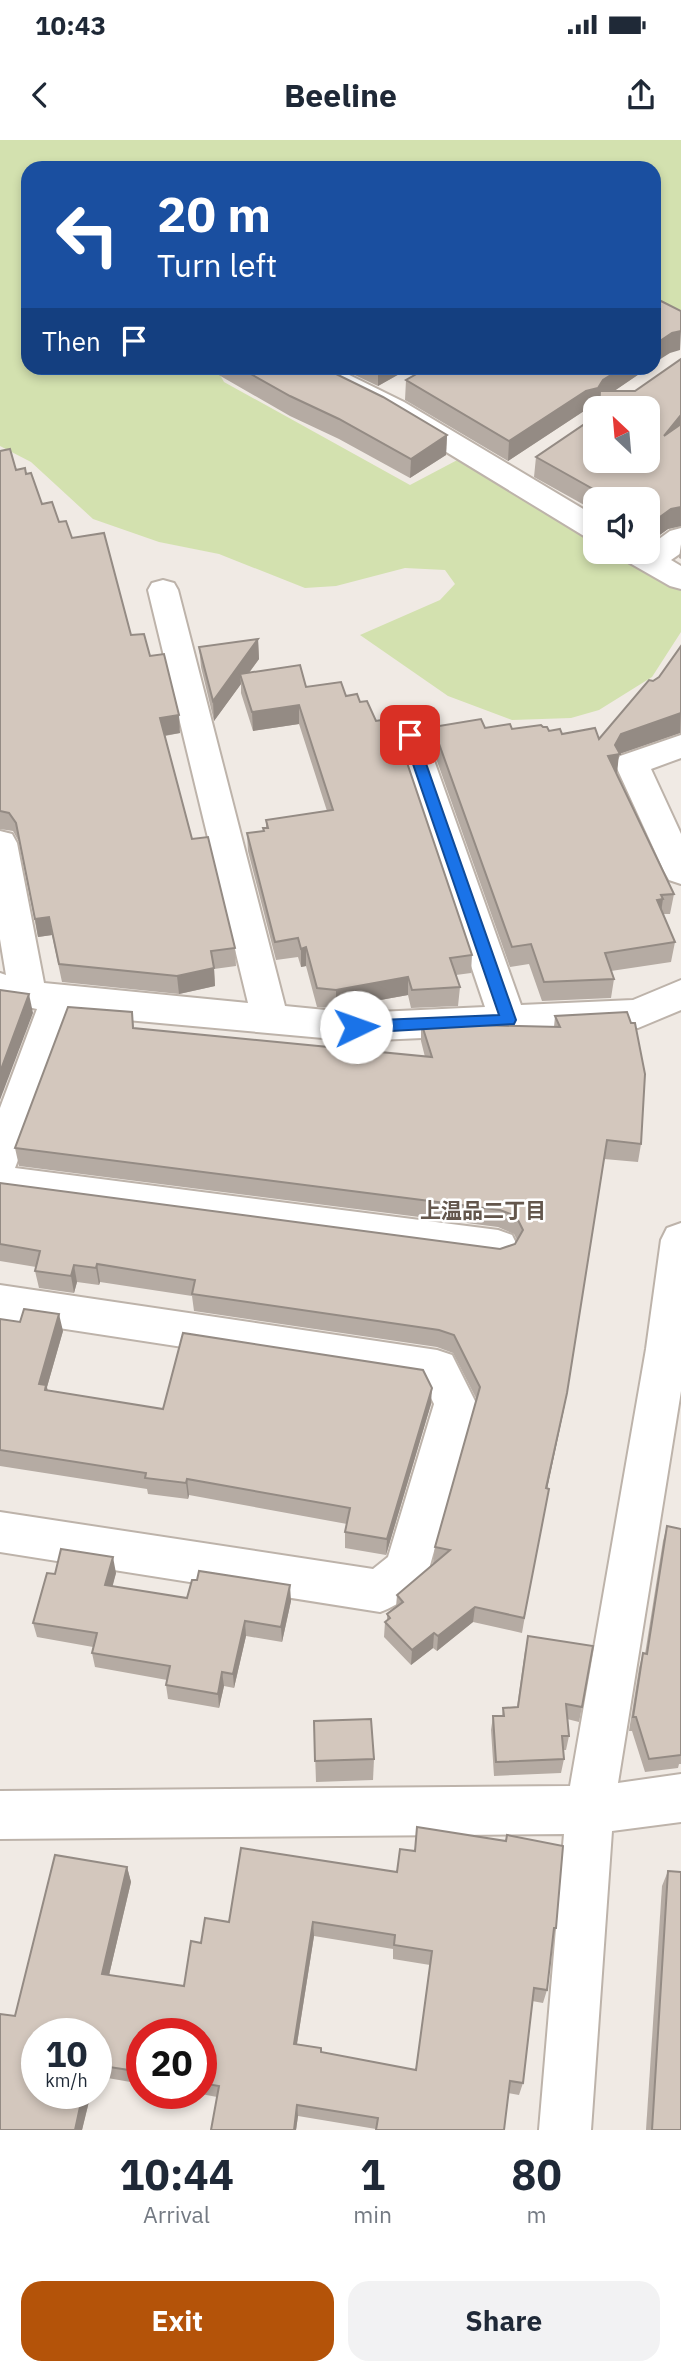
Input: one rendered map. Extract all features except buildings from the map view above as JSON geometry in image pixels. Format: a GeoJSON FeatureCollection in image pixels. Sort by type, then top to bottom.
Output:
{"type":"FeatureCollection","features":[{"type":"Feature","properties":{"kind":"street"},"geometry":{"type":"LineString","coordinates":[[334,375],[389,394],[520,470],[583,520]]}},
{"type":"Feature","properties":{"kind":"street"},"geometry":{"type":"LineString","coordinates":[[660,547],[681,538]]}},
{"type":"Feature","properties":{"kind":"street"},"geometry":{"type":"LineString","coordinates":[[655,564],[681,579]]}},
{"type":"Feature","properties":{"kind":"street"},"geometry":{"type":"LineString","coordinates":[[163,590],[270,1019]]}},
{"type":"Feature","properties":{"kind":"street"},"geometry":{"type":"LineString","coordinates":[[410,735],[508,1020]]}},
{"type":"Feature","properties":{"kind":"street"},"geometry":{"type":"LineString","coordinates":[[681,746],[632,764],[681,871]]}},
{"type":"Feature","properties":{"kind":"street"},"geometry":{"type":"LineString","coordinates":[[0,842],[29,993],[0,1160]]}},
{"type":"Feature","properties":{"kind":"street"},"geometry":{"type":"LineString","coordinates":[[29,993],[356,1027],[638,1014],[681,994]]}},
{"type":"Feature","properties":{"kind":"street"},"geometry":{"type":"LineString","coordinates":[[0,1182],[498,1247]]}},
{"type":"Feature","properties":{"kind":"street"},"geometry":{"type":"LineString","coordinates":[[565,2130],[590,1810],[674,1349],[681,1240]]}},
{"type":"Feature","properties":{"kind":"street"},"geometry":{"type":"LineString","coordinates":[[0,1302],[437,1368],[455,1403],[407,1569],[380,1591],[0,1532]]}},
{"type":"Feature","properties":{"kind":"street"},"geometry":{"type":"LineString","coordinates":[[0,1815],[590,1810],[681,1798]]}},
{"type":"Feature","properties":{"kind":"green space"},"geometry":{"type":"Polygon","coordinates":[[[0,140],[681,140],[681,310],[661,312],[661,161],[21,161],[21,375],[220,375],[224,382],[410,485],[463,457],[583,528],[583,564],[645,564],[681,586],[681,632],[652,677],[599,710],[571,718],[512,720],[448,696],[360,635],[440,600],[455,584],[445,570],[405,568],[336,586],[305,588],[219,554],[159,542],[93,519],[31,462],[0,446],[0,140]]]}},
{"type":"Feature","properties":{"kind":"district","name":"上温品二丁目"},"geometry":{"type":"Point","coordinates":[483,1211]}},
{"type":"Feature","properties":{"kind":"route"},"geometry":{"type":"LineString","coordinates":[[356,1027],[508,1020],[410,735]]}}]}
